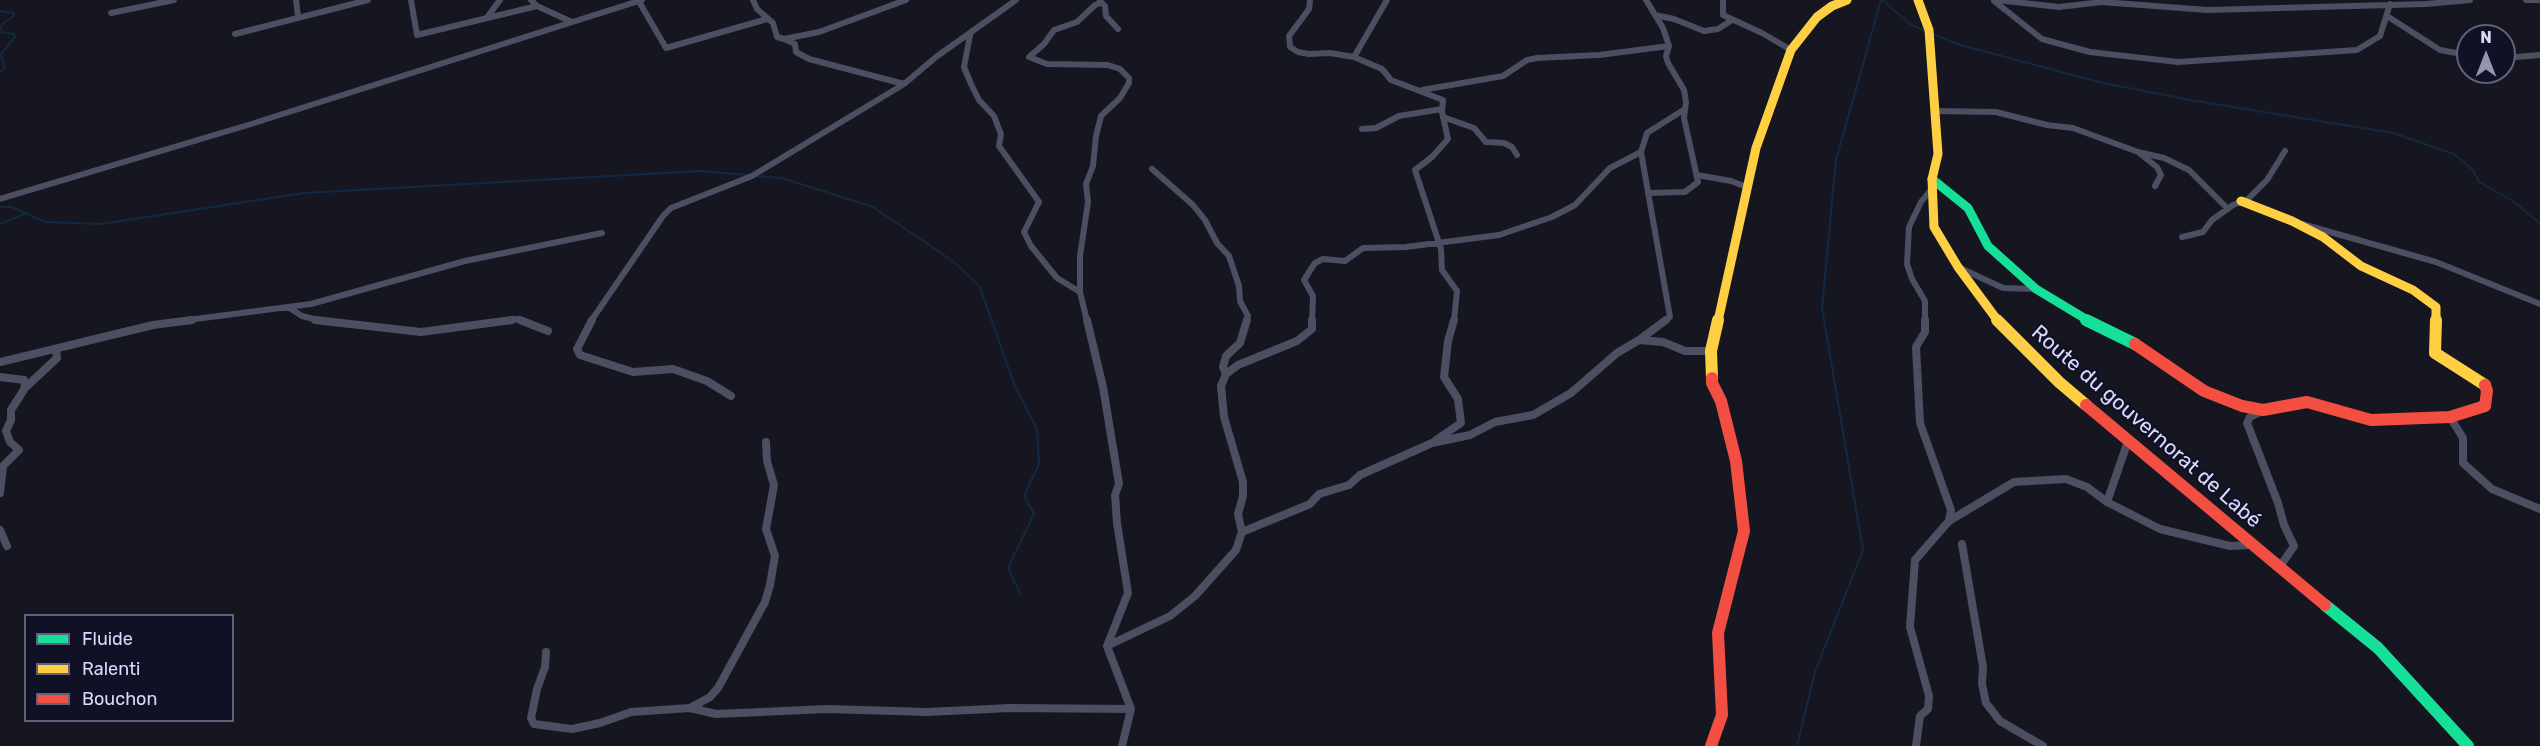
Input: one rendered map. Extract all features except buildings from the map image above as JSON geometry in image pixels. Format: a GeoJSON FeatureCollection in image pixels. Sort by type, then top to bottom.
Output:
{"type":"FeatureCollection","features":[{"type":"Feature","properties":{"kind":"street"},"geometry":{"type":"LineString","coordinates":[[111,13],[170,0]]}},
{"type":"Feature","properties":{"kind":"street"},"geometry":{"type":"LineString","coordinates":[[296,0],[298,16]]}},
{"type":"Feature","properties":{"kind":"street"},"geometry":{"type":"LineString","coordinates":[[235,34],[298,16],[368,0]]}},
{"type":"Feature","properties":{"kind":"street"},"geometry":{"type":"LineString","coordinates":[[411,0],[417,35],[537,6]]}},
{"type":"Feature","properties":{"kind":"street"},"geometry":{"type":"LineString","coordinates":[[488,16],[500,0]]}},
{"type":"Feature","properties":{"kind":"street"},"geometry":{"type":"LineString","coordinates":[[531,0],[537,6],[572,22]]}},
{"type":"Feature","properties":{"kind":"street"},"geometry":{"type":"LineString","coordinates":[[0,199],[248,125],[639,0],[666,48],[767,19]]}},
{"type":"Feature","properties":{"kind":"street"},"geometry":{"type":"LineString","coordinates":[[753,0],[757,9],[773,23],[777,37],[795,44],[796,52],[809,59],[904,84]]}},
{"type":"Feature","properties":{"kind":"street"},"geometry":{"type":"LineString","coordinates":[[784,39],[819,32],[906,0]]}},
{"type":"Feature","properties":{"kind":"street"},"geometry":{"type":"LineString","coordinates":[[731,396],[707,381],[673,369],[633,372],[579,355],[577,349],[588,326],[663,216],[671,208],[752,176],[904,84],[936,57],[970,35],[1016,0]]}},
{"type":"Feature","properties":{"kind":"street"},"geometry":{"type":"LineString","coordinates":[[1242,532],[1311,504],[1319,494],[1349,485],[1360,475],[1432,443],[1461,423],[1458,399],[1444,377],[1448,341],[1456,313],[1457,291],[1442,270],[1439,241],[1415,170],[1432,157],[1448,139],[1443,100],[1391,80],[1374,64],[1354,57],[1330,52],[1298,52],[1290,47],[1289,36],[1309,9],[1310,0]]}},
{"type":"Feature","properties":{"kind":"street"},"geometry":{"type":"LineString","coordinates":[[1354,57],[1387,0]]}},
{"type":"Feature","properties":{"kind":"street"},"geometry":{"type":"LineString","coordinates":[[1646,0],[1663,28],[1669,46],[1666,56],[1684,90],[1684,118],[1698,182],[1685,192],[1648,193]]}},
{"type":"Feature","properties":{"kind":"street"},"geometry":{"type":"LineString","coordinates":[[1723,0],[1722,12],[1732,20],[1762,33],[1791,50]]}},
{"type":"Feature","properties":{"kind":"street"},"geometry":{"type":"LineString","coordinates":[[1711,746],[1722,715],[1718,633],[1744,531],[1736,461],[1721,401],[1712,383],[1711,351],[1756,147],[1791,50],[1817,17],[1832,6],[1847,0]]}},
{"type":"Feature","properties":{"kind":"street","name":"Route du gouvernorat de Labé"},"geometry":{"type":"LineString","coordinates":[[1918,0],[1929,33],[1938,154],[1933,183],[1934,227],[1958,267],[1998,321],[2059,382],[2251,545],[2378,648],[2468,746]]}},
{"type":"Feature","properties":{"kind":"street"},"geometry":{"type":"LineString","coordinates":[[1992,0],[2042,39],[2090,52],[2178,62],[2357,50],[2380,36],[2390,4]]}},
{"type":"Feature","properties":{"kind":"street"},"geometry":{"type":"LineString","coordinates":[[1997,0],[2059,7],[2102,2],[2207,10],[2470,0]]}},
{"type":"Feature","properties":{"kind":"street"},"geometry":{"type":"LineString","coordinates":[[2175,0],[2179,8]]}},
{"type":"Feature","properties":{"kind":"street"},"geometry":{"type":"LineString","coordinates":[[2372,0],[2379,4]]}},
{"type":"Feature","properties":{"kind":"street"},"geometry":{"type":"LineString","coordinates":[[2526,0],[2540,0]]}},
{"type":"Feature","properties":{"kind":"street"},"geometry":{"type":"LineString","coordinates":[[1118,29],[1106,16],[1107,11],[1100,2],[1077,22],[1054,30],[1044,44],[1029,57],[1047,64],[1108,65],[1120,69],[1129,78],[1129,83],[1120,98],[1101,116],[1093,165],[1086,184],[1088,202],[1080,256],[1080,292],[1103,387],[1119,484],[1115,495],[1117,523],[1128,593],[1107,646],[1131,708],[1122,746]]}},
{"type":"Feature","properties":{"kind":"street"},"geometry":{"type":"LineString","coordinates":[[2236,3],[2240,9]]}},
{"type":"Feature","properties":{"kind":"street"},"geometry":{"type":"LineString","coordinates":[[1655,15],[1674,19],[1704,31],[1718,29],[1732,20]]}},
{"type":"Feature","properties":{"kind":"street"},"geometry":{"type":"LineString","coordinates":[[2387,16],[2440,50],[2456,53]]}},
{"type":"Feature","properties":{"kind":"street"},"geometry":{"type":"LineString","coordinates":[[970,35],[964,67],[971,84],[979,100],[994,116],[1000,134],[999,146],[1040,202],[1024,232],[1031,246],[1057,278],[1080,292]]}},
{"type":"Feature","properties":{"kind":"street"},"geometry":{"type":"LineString","coordinates":[[1422,90],[1503,76],[1527,60],[1537,58],[1599,55],[1669,46]]}},
{"type":"Feature","properties":{"kind":"street"},"geometry":{"type":"LineString","coordinates":[[2516,57],[2540,55]]}},
{"type":"Feature","properties":{"kind":"street"},"geometry":{"type":"LineString","coordinates":[[1432,443],[1470,435],[1495,422],[1533,415],[1571,393],[1617,353],[1670,317],[1641,152],[1647,133],[1685,109]]}},
{"type":"Feature","properties":{"kind":"street"},"geometry":{"type":"LineString","coordinates":[[1934,111],[1996,111],[2047,125],[2073,128],[2114,146],[2164,158],[2189,170],[2228,208]]}},
{"type":"Feature","properties":{"kind":"street"},"geometry":{"type":"LineString","coordinates":[[1362,129],[1376,128],[1399,117],[1443,113],[1474,128],[1486,142],[1504,143],[1512,147],[1517,155]]}},
{"type":"Feature","properties":{"kind":"street"},"geometry":{"type":"LineString","coordinates":[[2182,237],[2203,232],[2212,220],[2228,208],[2248,199],[2267,180],[2285,151]]}},
{"type":"Feature","properties":{"kind":"street"},"geometry":{"type":"LineString","coordinates":[[1107,646],[1170,616],[1195,596],[1236,550],[1242,532],[1238,514],[1243,496],[1243,482],[1224,417],[1221,386],[1226,374],[1238,365],[1297,341],[1312,329],[1313,296],[1304,280],[1315,263],[1323,259],[1345,261],[1363,248],[1406,247],[1499,235],[1552,217],[1575,205],[1610,168],[1641,152]]}},
{"type":"Feature","properties":{"kind":"street"},"geometry":{"type":"LineString","coordinates":[[2138,152],[2157,166],[2161,175],[2155,186]]}},
{"type":"Feature","properties":{"kind":"street"},"geometry":{"type":"LineString","coordinates":[[1152,169],[1177,189],[1206,219],[1217,243],[1229,256],[1239,286],[1240,301],[1248,316],[1239,343],[1226,356],[1223,366],[1226,374]]}},
{"type":"Feature","properties":{"kind":"street"},"geometry":{"type":"LineString","coordinates":[[1697,175],[1731,181],[1747,187]]}},
{"type":"Feature","properties":{"kind":"street"},"geometry":{"type":"LineString","coordinates":[[1949,521],[1951,510],[1920,423],[1916,347],[1925,332],[1925,301],[1912,279],[1907,264],[1910,227],[1921,202],[1933,183],[1968,208],[1988,246],[2036,289],[2072,313],[2142,348],[2204,390],[2242,406],[2263,410]]}},
{"type":"Feature","properties":{"kind":"street"},"geometry":{"type":"LineString","coordinates":[[2241,201],[2292,221],[2436,262],[2540,304]]}},
{"type":"Feature","properties":{"kind":"street"},"geometry":{"type":"LineString","coordinates":[[2279,568],[2294,546],[2284,525],[2278,503],[2247,423],[2250,417],[2263,410],[2307,402],[2371,420],[2450,417],[2485,406],[2487,391],[2484,384],[2435,353],[2436,307],[2413,290],[2361,266],[2323,237],[2292,221]]}},
{"type":"Feature","properties":{"kind":"street"},"geometry":{"type":"LineString","coordinates":[[0,362],[153,325],[339,298],[465,261],[602,233]]}},
{"type":"Feature","properties":{"kind":"street"},"geometry":{"type":"LineString","coordinates":[[1958,267],[2003,288],[2036,289]]}},
{"type":"Feature","properties":{"kind":"street"},"geometry":{"type":"LineString","coordinates":[[288,306],[302,316],[319,321],[421,332],[518,319],[548,331]]}},
{"type":"Feature","properties":{"kind":"street"},"geometry":{"type":"LineString","coordinates":[[1639,340],[1663,342],[1685,351],[1711,351]]}},
{"type":"Feature","properties":{"kind":"street"},"geometry":{"type":"LineString","coordinates":[[0,493],[3,466],[13,459],[19,450],[10,442],[6,431],[11,420],[11,410],[25,388],[57,358],[56,349]]}},
{"type":"Feature","properties":{"kind":"street"},"geometry":{"type":"LineString","coordinates":[[0,377],[24,380],[25,388]]}},
{"type":"Feature","properties":{"kind":"street"},"geometry":{"type":"LineString","coordinates":[[2450,417],[2463,438],[2463,463],[2493,489],[2540,509]]}},
{"type":"Feature","properties":{"kind":"street"},"geometry":{"type":"LineString","coordinates":[[2107,502],[2128,441]]}},
{"type":"Feature","properties":{"kind":"street"},"geometry":{"type":"LineString","coordinates":[[546,652],[545,668],[532,709],[531,718],[534,724],[572,729],[600,723],[631,712],[690,708],[710,697],[718,688],[746,639],[765,602],[770,585],[775,556],[766,529],[774,485],[767,462],[766,442]]}},
{"type":"Feature","properties":{"kind":"street"},"geometry":{"type":"LineString","coordinates":[[1916,746],[1920,716],[1928,709],[1929,696],[1910,627],[1915,560],[1949,521],[2014,482],[2067,479],[2087,487],[2107,502],[2160,529],[2230,546],[2251,545]]}},
{"type":"Feature","properties":{"kind":"street"},"geometry":{"type":"LineString","coordinates":[[0,530],[7,546]]}},
{"type":"Feature","properties":{"kind":"street"},"geometry":{"type":"LineString","coordinates":[[1962,544],[1983,667],[1982,684],[1986,703],[2000,721],[2043,746]]}},
{"type":"Feature","properties":{"kind":"street"},"geometry":{"type":"LineString","coordinates":[[690,708],[716,714],[837,709],[927,712],[1010,708],[1131,708]]}},
{"type":"Feature","properties":{"kind":"waterway"},"geometry":{"type":"LineString","coordinates":[[1797,746],[1815,672],[1863,550],[1822,308],[1836,160],[1881,0]]}},
{"type":"Feature","properties":{"kind":"waterway"},"geometry":{"type":"LineString","coordinates":[[1882,0],[1910,24],[1925,31]]}},
{"type":"Feature","properties":{"kind":"waterway"},"geometry":{"type":"LineString","coordinates":[[0,11],[14,13],[13,17],[3,23],[0,29]]}},
{"type":"Feature","properties":{"kind":"waterway"},"geometry":{"type":"LineString","coordinates":[[0,32],[14,34],[15,37],[1,54],[5,69],[0,72]]}},
{"type":"Feature","properties":{"kind":"waterway"},"geometry":{"type":"LineString","coordinates":[[1933,34],[1960,45],[2103,83],[2190,100],[2393,133],[2454,154],[2473,170],[2479,182],[2513,201],[2540,223]]}},
{"type":"Feature","properties":{"kind":"waterway"},"geometry":{"type":"LineString","coordinates":[[0,207],[12,207],[45,222],[101,224],[304,193],[700,171],[747,175]]}},
{"type":"Feature","properties":{"kind":"waterway"},"geometry":{"type":"LineString","coordinates":[[755,176],[782,178],[873,207],[954,262],[980,287],[1014,384],[1037,429],[1039,464],[1024,496],[1034,514],[1008,568],[1020,593]]}},
{"type":"Feature","properties":{"kind":"waterway"},"geometry":{"type":"LineString","coordinates":[[0,224],[25,214]]}},
{"type":"Feature","properties":{"kind":"traffic: fast"},"geometry":{"type":"LineString","coordinates":[[1932,179],[1968,208],[1988,246],[2036,289],[2072,313],[2135,344]]}},
{"type":"Feature","properties":{"kind":"traffic: fast"},"geometry":{"type":"LineString","coordinates":[[2325,605],[2378,648],[2468,746]]}},
{"type":"Feature","properties":{"kind":"traffic: slow"},"geometry":{"type":"LineString","coordinates":[[1712,378],[1711,351],[1756,148],[1791,50],[1817,17],[1832,6],[1847,0]]}},
{"type":"Feature","properties":{"kind":"traffic: slow"},"geometry":{"type":"LineString","coordinates":[[1918,0],[1929,30],[1938,154],[1932,179],[1934,227],[1958,267],[1998,321],[2059,382],[2086,405]]}},
{"type":"Feature","properties":{"kind":"traffic: slow"},"geometry":{"type":"LineString","coordinates":[[2241,201],[2292,221],[2323,237],[2361,266],[2413,290],[2436,307],[2435,353],[2485,385]]}},
{"type":"Feature","properties":{"kind":"traffic: jam"},"geometry":{"type":"LineString","coordinates":[[2135,344],[2204,391],[2242,406],[2263,410],[2307,402],[2371,420],[2450,417],[2485,406],[2487,391],[2485,385]]}},
{"type":"Feature","properties":{"kind":"traffic: jam"},"geometry":{"type":"LineString","coordinates":[[1711,746],[1722,715],[1718,633],[1744,531],[1736,461],[1721,401],[1712,383],[1712,378]]}},
{"type":"Feature","properties":{"kind":"traffic: jam"},"geometry":{"type":"LineString","coordinates":[[2086,405],[2325,605]]}}]}
